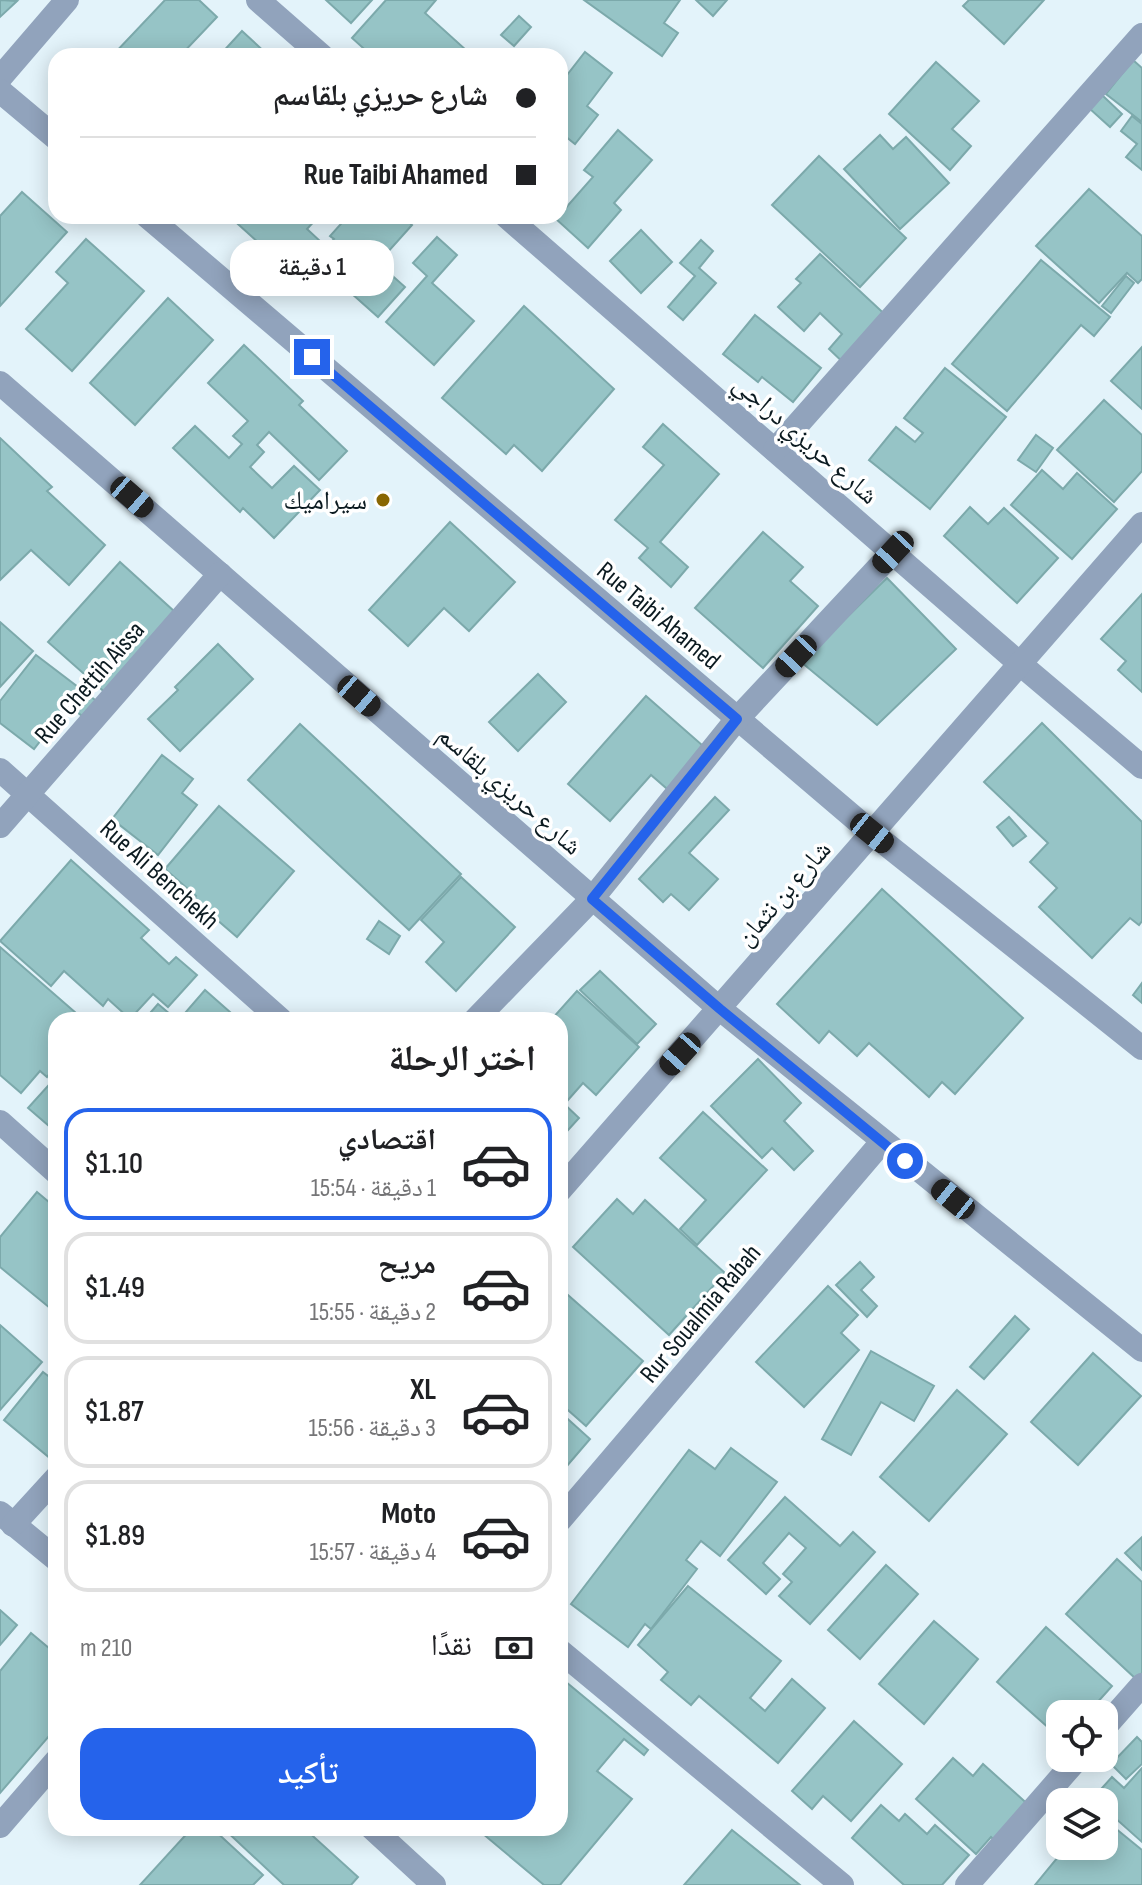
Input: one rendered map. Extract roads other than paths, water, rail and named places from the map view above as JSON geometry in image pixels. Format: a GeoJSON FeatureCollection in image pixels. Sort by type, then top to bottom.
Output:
{"type":"FeatureCollection","features":[{"type":"Feature","properties":{"kind":"street"},"geometry":{"type":"LineString","coordinates":[[0,78],[67,0]]}},
{"type":"Feature","properties":{"kind":"street"},"geometry":{"type":"LineString","coordinates":[[258,0],[313,48]]}},
{"type":"Feature","properties":{"kind":"street"},"geometry":{"type":"LineString","coordinates":[[775,450],[1142,35]]}},
{"type":"Feature","properties":{"kind":"street"},"geometry":{"type":"LineString","coordinates":[[0,91],[48,131]]}},
{"type":"Feature","properties":{"kind":"street","name":"Rue Taibi Ahamed"},"geometry":{"type":"LineString","coordinates":[[156,224],[872,833],[1142,1048]]}},
{"type":"Feature","properties":{"kind":"street","name":"شارع حريزي دراجي"},"geometry":{"type":"LineString","coordinates":[[515,224],[1142,767]]}},
{"type":"Feature","properties":{"kind":"street","name":"شارع حريزي بلقاسم"},"geometry":{"type":"LineString","coordinates":[[0,383],[720,1009],[1142,1350]]}},
{"type":"Feature","properties":{"kind":"street","name":"شارع بن نثمان"},"geometry":{"type":"LineString","coordinates":[[568,1181],[1142,524]]}},
{"type":"Feature","properties":{"kind":"street"},"geometry":{"type":"LineString","coordinates":[[483,1012],[592,899],[737,719],[893,552]]}},
{"type":"Feature","properties":{"kind":"street","name":"Rue Chettih Aissa"},"geometry":{"type":"LineString","coordinates":[[0,826],[220,574]]}},
{"type":"Feature","properties":{"kind":"street","name":"Rue Ali Benchekh"},"geometry":{"type":"LineString","coordinates":[[0,770],[272,1012]]}},
{"type":"Feature","properties":{"kind":"street"},"geometry":{"type":"LineString","coordinates":[[0,1122],[48,1165]]}},
{"type":"Feature","properties":{"kind":"street","name":"Rur Soualmia Rabah"},"geometry":{"type":"LineString","coordinates":[[568,1511],[882,1142]]}},
{"type":"Feature","properties":{"kind":"street"},"geometry":{"type":"LineString","coordinates":[[48,1485],[7,1519],[48,1552]]}},
{"type":"Feature","properties":{"kind":"street"},"geometry":{"type":"LineString","coordinates":[[568,1658],[842,1885]]}},
{"type":"Feature","properties":{"kind":"street"},"geometry":{"type":"LineString","coordinates":[[1118,1712],[1142,1685]]}},
{"type":"Feature","properties":{"kind":"street"},"geometry":{"type":"LineString","coordinates":[[0,1826],[48,1770]]}},
{"type":"Feature","properties":{"kind":"street"},"geometry":{"type":"LineString","coordinates":[[967,1885],[1066,1772]]}},
{"type":"Feature","properties":{"kind":"street"},"geometry":{"type":"LineString","coordinates":[[381,1836],[434,1885]]}},
{"type":"Feature","properties":{"kind":"place","name":"سيراميك"},"geometry":{"type":"Point","coordinates":[383,500]}}]}
